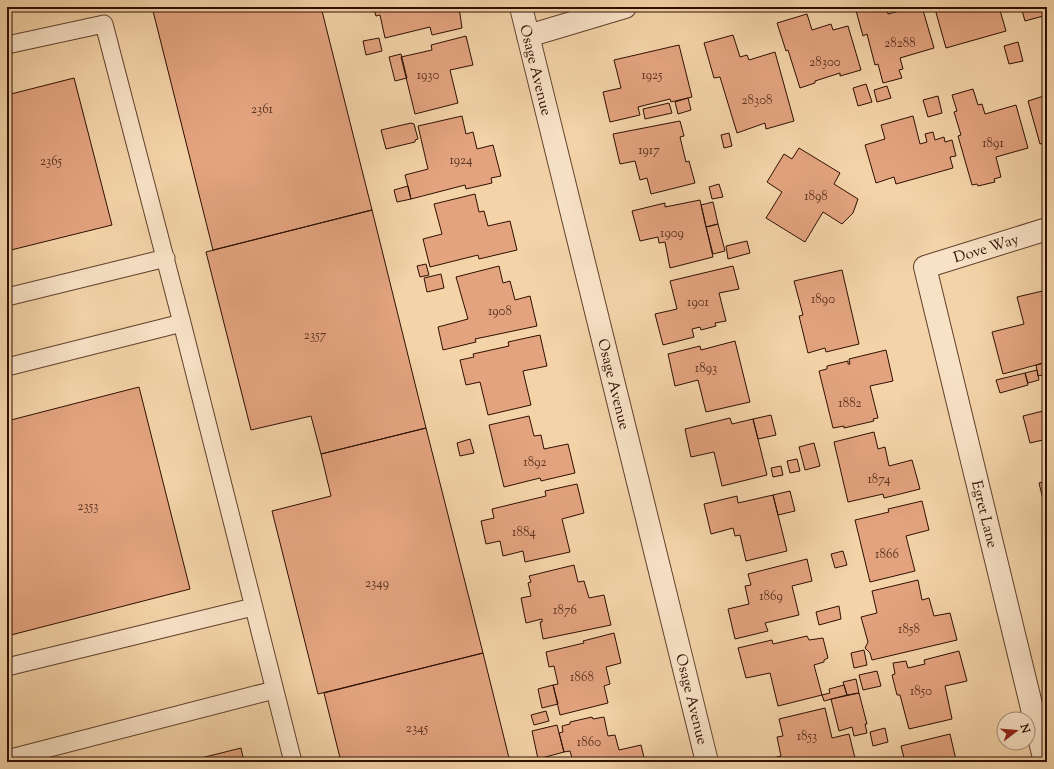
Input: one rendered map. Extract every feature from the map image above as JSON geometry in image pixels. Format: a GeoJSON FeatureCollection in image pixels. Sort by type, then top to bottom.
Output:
{"type":"FeatureCollection","features":[{"type":"Feature","properties":{"kind":"street","name":"Osage Avenue"},"geometry":{"type":"LineString","coordinates":[[521,7],[707,762]]}},
{"type":"Feature","properties":{"kind":"street"},"geometry":{"type":"LineString","coordinates":[[528,36],[625,7]]}},
{"type":"Feature","properties":{"kind":"street","name":"Dove Way"},"geometry":{"type":"LineString","coordinates":[[925,267],[1047,229]]}},
{"type":"Feature","properties":{"kind":"street","name":"Egret Lane"},"geometry":{"type":"LineString","coordinates":[[925,267],[1045,762]]}},
{"type":"Feature","properties":{"kind":"lane"},"geometry":{"type":"LineString","coordinates":[[7,45],[104,24],[166,258],[293,762]]}},
{"type":"Feature","properties":{"kind":"lane"},"geometry":{"type":"LineString","coordinates":[[7,297],[166,258]]}},
{"type":"Feature","properties":{"kind":"lane"},"geometry":{"type":"LineString","coordinates":[[7,367],[182,323]]}},
{"type":"Feature","properties":{"kind":"lane"},"geometry":{"type":"LineString","coordinates":[[7,667],[254,607]]}},
{"type":"Feature","properties":{"kind":"lane"},"geometry":{"type":"LineString","coordinates":[[7,760],[274,690]]}},
{"type":"Feature","properties":{"kind":"building"},"geometry":{"type":"Polygon","coordinates":[[[152,7],[321,7],[372,210],[213,250],[152,7]]]}},
{"type":"Feature","properties":{"kind":"building"},"geometry":{"type":"Polygon","coordinates":[[[368,7],[459,7],[462,28],[432,35],[430,27],[385,38],[380,15],[376,16],[374,9],[368,10],[368,7]]]}},
{"type":"Feature","properties":{"kind":"building"},"geometry":{"type":"Polygon","coordinates":[[[855,7],[886,7],[888,14],[914,7],[922,7],[934,48],[900,58],[903,69],[899,70],[902,78],[883,83],[878,64],[875,65],[867,34],[863,36],[855,7]]]}},
{"type":"Feature","properties":{"kind":"building"},"geometry":{"type":"Polygon","coordinates":[[[942,7],[999,7],[1006,31],[946,48],[935,9],[942,7]]]}},
{"type":"Feature","properties":{"kind":"building"},"geometry":{"type":"Polygon","coordinates":[[[1021,7],[1047,7],[1047,15],[1025,21],[1021,7]]]}},
{"type":"Feature","properties":{"kind":"building"},"geometry":{"type":"Polygon","coordinates":[[[807,14],[812,30],[831,24],[833,30],[848,26],[861,70],[840,76],[840,73],[815,81],[815,83],[800,88],[788,50],[786,51],[777,23],[807,14]]]}},
{"type":"Feature","properties":{"kind":"building"},"geometry":{"type":"Polygon","coordinates":[[[733,35],[740,57],[747,55],[749,60],[775,52],[794,121],[766,129],[765,123],[737,133],[720,77],[714,78],[704,43],[733,35]]]}},
{"type":"Feature","properties":{"kind":"building"},"geometry":{"type":"Polygon","coordinates":[[[466,36],[473,65],[450,70],[458,103],[415,114],[401,57],[432,50],[431,45],[466,36]]]}},
{"type":"Feature","properties":{"kind":"building"},"geometry":{"type":"Polygon","coordinates":[[[379,38],[382,51],[366,55],[363,41],[379,38]]]}},
{"type":"Feature","properties":{"kind":"building"},"geometry":{"type":"Polygon","coordinates":[[[1018,42],[1023,61],[1009,64],[1004,46],[1018,42]]]}},
{"type":"Feature","properties":{"kind":"building"},"geometry":{"type":"Polygon","coordinates":[[[679,45],[692,97],[671,102],[670,99],[638,107],[640,115],[610,122],[603,92],[621,88],[614,60],[679,45]]]}},
{"type":"Feature","properties":{"kind":"building"},"geometry":{"type":"Polygon","coordinates":[[[401,54],[407,78],[395,81],[389,57],[401,54]]]}},
{"type":"Feature","properties":{"kind":"building"},"geometry":{"type":"Polygon","coordinates":[[[74,78],[112,225],[7,251],[7,95],[74,78]]]}},
{"type":"Feature","properties":{"kind":"building"},"geometry":{"type":"Polygon","coordinates":[[[866,84],[872,102],[858,106],[853,88],[866,84]]]}},
{"type":"Feature","properties":{"kind":"building"},"geometry":{"type":"Polygon","coordinates":[[[887,86],[891,98],[877,102],[874,90],[887,86]]]}},
{"type":"Feature","properties":{"kind":"building"},"geometry":{"type":"Polygon","coordinates":[[[973,89],[978,105],[982,104],[985,114],[1016,105],[1028,148],[996,157],[1001,177],[994,179],[995,182],[978,186],[977,184],[972,185],[958,136],[961,135],[954,112],[957,111],[952,95],[973,89]]]}},
{"type":"Feature","properties":{"kind":"building"},"geometry":{"type":"Polygon","coordinates":[[[1047,95],[1047,142],[1040,144],[1028,101],[1047,95]]]}},
{"type":"Feature","properties":{"kind":"building"},"geometry":{"type":"Polygon","coordinates":[[[938,96],[942,113],[928,117],[923,100],[938,96]]]}},
{"type":"Feature","properties":{"kind":"building"},"geometry":{"type":"Polygon","coordinates":[[[688,98],[691,110],[678,114],[675,102],[688,98]]]}},
{"type":"Feature","properties":{"kind":"building"},"geometry":{"type":"Polygon","coordinates":[[[669,103],[672,113],[645,119],[643,109],[669,103]]]}},
{"type":"Feature","properties":{"kind":"building"},"geometry":{"type":"Polygon","coordinates":[[[462,116],[466,134],[473,132],[477,149],[493,145],[501,176],[491,178],[492,183],[466,189],[465,185],[411,199],[405,175],[428,169],[418,126],[462,116]]]}},
{"type":"Feature","properties":{"kind":"building"},"geometry":{"type":"Polygon","coordinates":[[[913,116],[920,144],[927,142],[925,134],[933,132],[935,140],[944,137],[945,142],[952,140],[956,156],[950,157],[953,168],[896,184],[894,177],[876,183],[865,145],[885,139],[881,125],[913,116]]]}},
{"type":"Feature","properties":{"kind":"building"},"geometry":{"type":"Polygon","coordinates":[[[680,121],[684,136],[680,137],[686,162],[689,161],[695,183],[651,194],[647,178],[640,180],[635,161],[620,164],[613,134],[680,121]]]}},
{"type":"Feature","properties":{"kind":"building"},"geometry":{"type":"Polygon","coordinates":[[[411,123],[414,124],[418,139],[415,140],[415,142],[386,149],[381,130],[411,123]]]}},
{"type":"Feature","properties":{"kind":"building"},"geometry":{"type":"Polygon","coordinates":[[[729,133],[732,146],[724,148],[721,135],[729,133]]]}},
{"type":"Feature","properties":{"kind":"building"},"geometry":{"type":"Polygon","coordinates":[[[799,148],[840,173],[834,184],[858,199],[853,213],[842,224],[823,212],[805,242],[766,218],[782,192],[767,182],[784,154],[792,159],[799,148]]]}},
{"type":"Feature","properties":{"kind":"building"},"geometry":{"type":"Polygon","coordinates":[[[719,184],[723,197],[712,199],[709,187],[719,184]]]}},
{"type":"Feature","properties":{"kind":"building"},"geometry":{"type":"Polygon","coordinates":[[[408,186],[411,199],[397,202],[394,190],[408,186]]]}},
{"type":"Feature","properties":{"kind":"building"},"geometry":{"type":"Polygon","coordinates":[[[475,194],[479,212],[484,211],[488,226],[510,221],[517,250],[479,259],[478,255],[430,267],[423,239],[442,234],[434,204],[475,194]]]}},
{"type":"Feature","properties":{"kind":"building"},"geometry":{"type":"Polygon","coordinates":[[[700,200],[713,257],[670,268],[665,242],[659,243],[658,237],[640,241],[632,211],[665,203],[665,207],[700,200]]]}},
{"type":"Feature","properties":{"kind":"building"},"geometry":{"type":"Polygon","coordinates":[[[713,202],[718,224],[706,227],[701,205],[713,202]]]}},
{"type":"Feature","properties":{"kind":"building"},"geometry":{"type":"Polygon","coordinates":[[[372,210],[426,428],[321,454],[311,416],[251,430],[206,252],[372,210]]]}},
{"type":"Feature","properties":{"kind":"building"},"geometry":{"type":"Polygon","coordinates":[[[718,224],[725,251],[713,254],[706,227],[718,224]]]}},
{"type":"Feature","properties":{"kind":"building"},"geometry":{"type":"Polygon","coordinates":[[[747,241],[750,253],[728,259],[726,246],[747,241]]]}},
{"type":"Feature","properties":{"kind":"building"},"geometry":{"type":"Polygon","coordinates":[[[426,264],[429,275],[420,277],[417,266],[426,264]]]}},
{"type":"Feature","properties":{"kind":"building"},"geometry":{"type":"Polygon","coordinates":[[[499,266],[503,283],[510,281],[515,300],[530,296],[537,326],[475,339],[476,342],[443,350],[438,327],[468,319],[456,277],[499,266]]]}},
{"type":"Feature","properties":{"kind":"building"},"geometry":{"type":"Polygon","coordinates":[[[733,266],[739,289],[719,293],[726,321],[715,323],[716,326],[701,330],[700,327],[692,329],[694,337],[663,345],[655,314],[677,309],[670,281],[733,266]]]}},
{"type":"Feature","properties":{"kind":"building"},"geometry":{"type":"Polygon","coordinates":[[[842,270],[859,344],[826,352],[825,348],[808,353],[799,316],[803,315],[794,281],[842,270]]]}},
{"type":"Feature","properties":{"kind":"building"},"geometry":{"type":"Polygon","coordinates":[[[441,274],[444,288],[427,292],[424,278],[441,274]]]}},
{"type":"Feature","properties":{"kind":"building"},"geometry":{"type":"Polygon","coordinates":[[[1047,290],[1047,362],[1003,374],[992,332],[1024,324],[1017,297],[1047,290]]]}},
{"type":"Feature","properties":{"kind":"building"},"geometry":{"type":"Polygon","coordinates":[[[540,335],[547,366],[523,371],[531,405],[488,415],[480,382],[466,385],[460,360],[474,357],[473,354],[509,346],[508,342],[540,335]]]}},
{"type":"Feature","properties":{"kind":"building"},"geometry":{"type":"Polygon","coordinates":[[[735,341],[750,402],[706,412],[698,380],[675,386],[668,354],[700,346],[701,350],[735,341]]]}},
{"type":"Feature","properties":{"kind":"building"},"geometry":{"type":"Polygon","coordinates":[[[886,350],[893,381],[870,386],[878,418],[873,419],[874,421],[844,428],[844,426],[833,428],[819,371],[827,369],[827,366],[848,361],[848,364],[850,364],[849,359],[886,350]]]}},
{"type":"Feature","properties":{"kind":"building"},"geometry":{"type":"Polygon","coordinates":[[[1047,362],[1047,374],[1038,376],[1036,365],[1047,362]]]}},
{"type":"Feature","properties":{"kind":"building"},"geometry":{"type":"Polygon","coordinates":[[[1037,370],[1039,380],[1028,383],[1025,373],[1037,370]]]}},
{"type":"Feature","properties":{"kind":"building"},"geometry":{"type":"Polygon","coordinates":[[[1025,373],[1028,385],[1000,393],[996,380],[1025,373]]]}},
{"type":"Feature","properties":{"kind":"building"},"geometry":{"type":"Polygon","coordinates":[[[139,387],[190,589],[7,636],[7,421],[139,387]]]}},
{"type":"Feature","properties":{"kind":"building"},"geometry":{"type":"Polygon","coordinates":[[[1047,410],[1047,439],[1030,443],[1023,416],[1047,410]]]}},
{"type":"Feature","properties":{"kind":"building"},"geometry":{"type":"Polygon","coordinates":[[[771,415],[776,435],[758,439],[753,419],[771,415]]]}},
{"type":"Feature","properties":{"kind":"building"},"geometry":{"type":"Polygon","coordinates":[[[529,416],[534,436],[541,435],[544,449],[568,444],[575,473],[541,481],[540,478],[504,487],[489,425],[529,416]]]}},
{"type":"Feature","properties":{"kind":"building"},"geometry":{"type":"Polygon","coordinates":[[[730,418],[732,424],[753,419],[767,475],[722,486],[714,452],[691,457],[685,429],[730,418]]]}},
{"type":"Feature","properties":{"kind":"building"},"geometry":{"type":"Polygon","coordinates":[[[426,428],[483,653],[318,694],[272,511],[331,496],[321,454],[426,428]]]}},
{"type":"Feature","properties":{"kind":"building"},"geometry":{"type":"Polygon","coordinates":[[[874,432],[878,449],[885,447],[889,466],[912,460],[920,489],[884,498],[883,494],[848,502],[834,442],[874,432]]]}},
{"type":"Feature","properties":{"kind":"building"},"geometry":{"type":"Polygon","coordinates":[[[470,439],[474,453],[460,456],[457,443],[470,439]]]}},
{"type":"Feature","properties":{"kind":"building"},"geometry":{"type":"Polygon","coordinates":[[[814,443],[820,466],[805,470],[799,447],[814,443]]]}},
{"type":"Feature","properties":{"kind":"building"},"geometry":{"type":"Polygon","coordinates":[[[797,459],[800,471],[790,473],[787,461],[797,459]]]}},
{"type":"Feature","properties":{"kind":"building"},"geometry":{"type":"Polygon","coordinates":[[[781,466],[783,475],[773,477],[771,468],[781,466]]]}},
{"type":"Feature","properties":{"kind":"building"},"geometry":{"type":"Polygon","coordinates":[[[1047,481],[1047,512],[1046,512],[1039,483],[1047,481]]]}},
{"type":"Feature","properties":{"kind":"building"},"geometry":{"type":"Polygon","coordinates":[[[577,484],[584,513],[562,519],[570,552],[525,562],[523,551],[503,556],[500,541],[486,544],[481,521],[494,518],[492,509],[546,496],[545,491],[577,484]]]}},
{"type":"Feature","properties":{"kind":"building"},"geometry":{"type":"Polygon","coordinates":[[[790,491],[795,511],[778,515],[773,495],[790,491]]]}},
{"type":"Feature","properties":{"kind":"building"},"geometry":{"type":"Polygon","coordinates":[[[773,495],[787,551],[746,561],[740,535],[735,536],[733,528],[711,534],[704,504],[737,496],[738,503],[773,495]]]}},
{"type":"Feature","properties":{"kind":"building"},"geometry":{"type":"Polygon","coordinates":[[[922,501],[929,530],[906,536],[915,571],[870,582],[855,520],[889,512],[888,509],[922,501]]]}},
{"type":"Feature","properties":{"kind":"building"},"geometry":{"type":"Polygon","coordinates":[[[843,551],[847,565],[835,568],[831,554],[843,551]]]}},
{"type":"Feature","properties":{"kind":"building"},"geometry":{"type":"Polygon","coordinates":[[[807,559],[812,581],[792,586],[799,615],[765,623],[768,631],[735,639],[728,609],[749,604],[745,586],[751,585],[748,574],[807,559]]]}},
{"type":"Feature","properties":{"kind":"building"},"geometry":{"type":"Polygon","coordinates":[[[574,565],[578,582],[584,581],[589,598],[604,595],[611,625],[543,639],[540,622],[542,622],[542,619],[526,623],[521,598],[531,596],[528,583],[531,582],[529,576],[574,565]]]}},
{"type":"Feature","properties":{"kind":"building"},"geometry":{"type":"Polygon","coordinates":[[[918,580],[922,600],[929,598],[934,616],[950,613],[957,640],[872,660],[870,653],[865,648],[868,642],[861,617],[877,613],[872,591],[918,580]]]}},
{"type":"Feature","properties":{"kind":"building"},"geometry":{"type":"Polygon","coordinates":[[[839,606],[841,619],[819,625],[816,612],[839,606]]]}},
{"type":"Feature","properties":{"kind":"building"},"geometry":{"type":"Polygon","coordinates":[[[614,633],[621,663],[606,667],[610,684],[604,686],[608,703],[560,715],[553,685],[558,684],[554,666],[549,667],[546,652],[584,643],[583,641],[614,633]]]}},
{"type":"Feature","properties":{"kind":"building"},"geometry":{"type":"Polygon","coordinates":[[[807,636],[809,640],[823,638],[828,658],[824,660],[824,662],[814,665],[822,695],[778,706],[770,673],[746,678],[738,648],[772,640],[773,644],[807,636]]]}},
{"type":"Feature","properties":{"kind":"building"},"geometry":{"type":"Polygon","coordinates":[[[864,650],[867,665],[854,668],[851,653],[864,650]]]}},
{"type":"Feature","properties":{"kind":"building"},"geometry":{"type":"Polygon","coordinates":[[[959,651],[967,681],[945,686],[952,719],[909,729],[900,695],[897,695],[892,675],[895,674],[893,663],[906,661],[908,668],[925,664],[924,660],[959,651]]]}},
{"type":"Feature","properties":{"kind":"building"},"geometry":{"type":"Polygon","coordinates":[[[483,653],[510,762],[341,762],[324,693],[483,653]]]}},
{"type":"Feature","properties":{"kind":"building"},"geometry":{"type":"Polygon","coordinates":[[[877,671],[881,686],[863,690],[859,675],[877,671]]]}},
{"type":"Feature","properties":{"kind":"building"},"geometry":{"type":"Polygon","coordinates":[[[856,679],[859,693],[847,695],[843,682],[856,679]]]}},
{"type":"Feature","properties":{"kind":"building"},"geometry":{"type":"Polygon","coordinates":[[[553,685],[558,704],[542,708],[538,689],[553,685]]]}},
{"type":"Feature","properties":{"kind":"building"},"geometry":{"type":"Polygon","coordinates":[[[844,685],[847,695],[824,701],[822,695],[830,693],[829,689],[844,685]]]}},
{"type":"Feature","properties":{"kind":"building"},"geometry":{"type":"Polygon","coordinates":[[[859,693],[867,724],[865,724],[867,733],[854,736],[852,727],[839,731],[831,699],[859,693]]]}},
{"type":"Feature","properties":{"kind":"building"},"geometry":{"type":"Polygon","coordinates":[[[825,708],[832,738],[849,734],[856,762],[766,762],[766,760],[781,756],[777,737],[783,736],[779,719],[825,708]]]}},
{"type":"Feature","properties":{"kind":"building"},"geometry":{"type":"Polygon","coordinates":[[[546,711],[549,721],[534,725],[531,715],[546,711]]]}},
{"type":"Feature","properties":{"kind":"building"},"geometry":{"type":"Polygon","coordinates":[[[592,717],[593,719],[604,717],[608,736],[615,735],[619,750],[641,745],[645,762],[573,762],[570,751],[564,752],[559,733],[563,732],[562,726],[570,724],[570,722],[592,717]]]}},
{"type":"Feature","properties":{"kind":"building"},"geometry":{"type":"Polygon","coordinates":[[[557,725],[564,752],[538,759],[532,731],[557,725]]]}},
{"type":"Feature","properties":{"kind":"building"},"geometry":{"type":"Polygon","coordinates":[[[885,728],[888,742],[873,746],[870,732],[885,728]]]}},
{"type":"Feature","properties":{"kind":"building"},"geometry":{"type":"Polygon","coordinates":[[[950,734],[956,760],[962,758],[962,762],[905,762],[901,746],[950,734]]]}},
{"type":"Feature","properties":{"kind":"building"},"geometry":{"type":"Polygon","coordinates":[[[241,748],[244,762],[185,762],[241,748]]]}}]}
